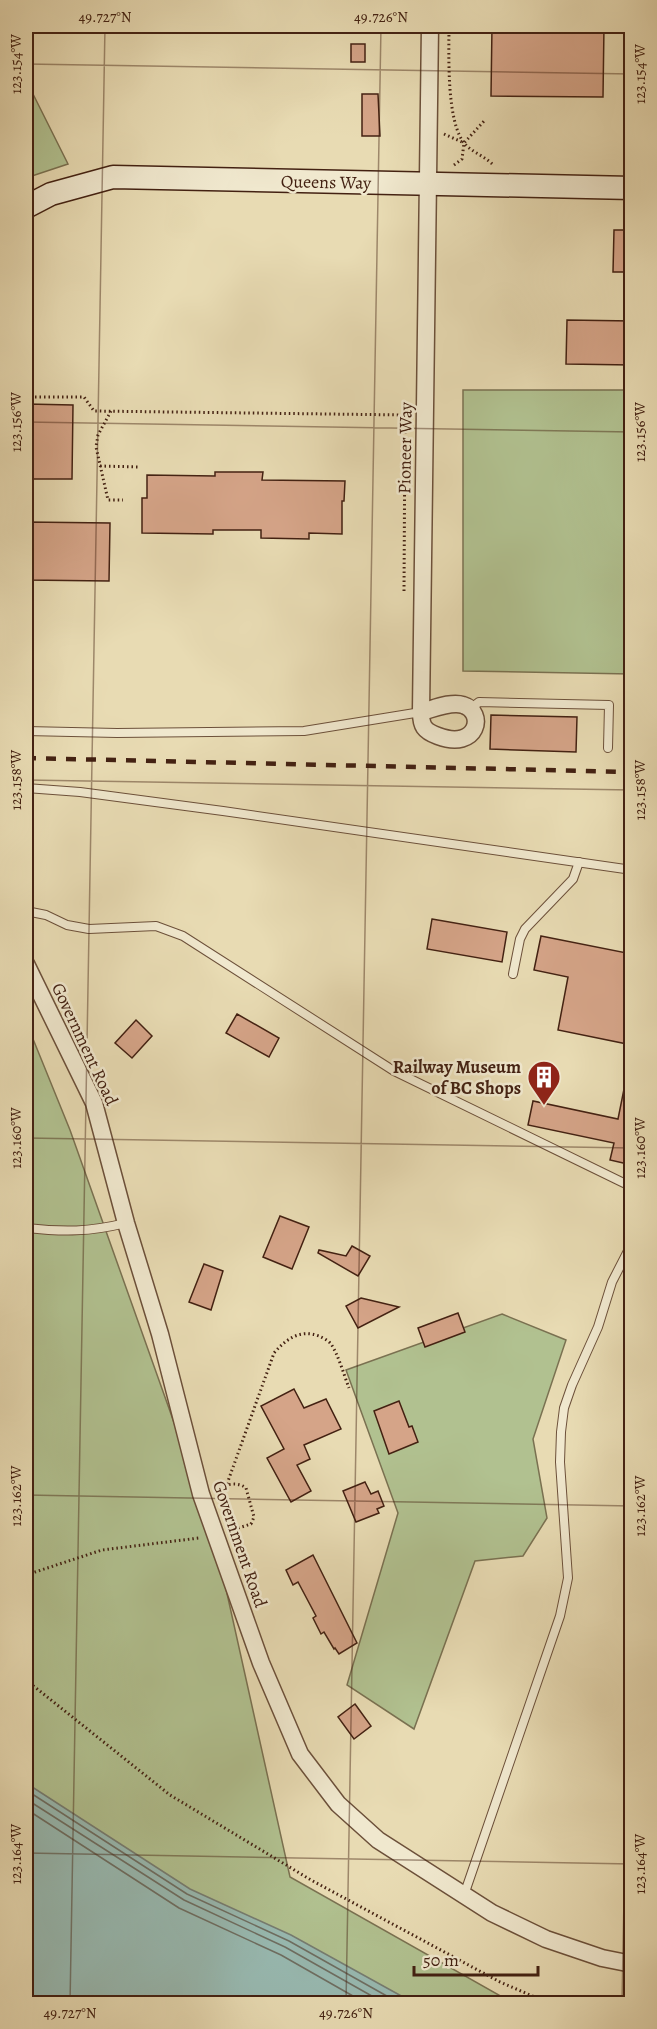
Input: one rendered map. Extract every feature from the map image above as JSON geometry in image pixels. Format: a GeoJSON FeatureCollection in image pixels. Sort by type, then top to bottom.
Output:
{"type":"FeatureCollection","features":[{"type":"Feature","properties":{"kind":"street","name":"Pioneer Way"},"geometry":{"type":"LineString","coordinates":[[421,712],[430,26]]}},
{"type":"Feature","properties":{"kind":"street","name":"Queens Way"},"geometry":{"type":"LineString","coordinates":[[26,207],[51,194],[113,177],[632,188]]}},
{"type":"Feature","properties":{"kind":"street"},"geometry":{"type":"LineString","coordinates":[[456,704],[465,705],[475,716],[476,723],[468,736],[454,741],[428,732],[421,723],[421,712],[456,704]]}},
{"type":"Feature","properties":{"kind":"street","name":"Government Road"},"geometry":{"type":"LineString","coordinates":[[26,964],[94,1103],[126,1223],[160,1334],[201,1494],[261,1663],[300,1754],[338,1804],[378,1840],[492,1913],[546,1940],[602,1958],[632,1964]]}},
{"type":"Feature","properties":{"kind":"lane"},"geometry":{"type":"LineString","coordinates":[[470,709],[478,702],[609,705],[608,748]]}},
{"type":"Feature","properties":{"kind":"lane"},"geometry":{"type":"LineString","coordinates":[[26,731],[117,733],[304,731],[421,712]]}},
{"type":"Feature","properties":{"kind":"lane"},"geometry":{"type":"LineString","coordinates":[[26,788],[80,792],[223,811],[632,870]]}},
{"type":"Feature","properties":{"kind":"lane"},"geometry":{"type":"LineString","coordinates":[[513,974],[520,939],[525,929],[573,879],[579,862]]}},
{"type":"Feature","properties":{"kind":"lane"},"geometry":{"type":"LineString","coordinates":[[26,911],[46,915],[68,925],[89,929],[156,926],[183,936],[394,1071],[632,1187]]}},
{"type":"Feature","properties":{"kind":"lane"},"geometry":{"type":"LineString","coordinates":[[26,1228],[54,1231],[98,1230],[126,1223]]}},
{"type":"Feature","properties":{"kind":"lane"},"geometry":{"type":"LineString","coordinates":[[464,1895],[560,1616],[568,1578],[560,1462],[564,1408],[598,1327],[612,1282],[632,1243]]}},
{"type":"Feature","properties":{"kind":"path"},"geometry":{"type":"LineString","coordinates":[[450,26],[449,76],[454,120],[464,143]]}},
{"type":"Feature","properties":{"kind":"path"},"geometry":{"type":"LineString","coordinates":[[464,143],[485,120]]}},
{"type":"Feature","properties":{"kind":"path"},"geometry":{"type":"LineString","coordinates":[[429,131],[446,134],[464,143],[494,164],[499,185]]}},
{"type":"Feature","properties":{"kind":"path"},"geometry":{"type":"LineString","coordinates":[[26,397],[84,397],[94,411],[405,415]]}},
{"type":"Feature","properties":{"kind":"path"},"geometry":{"type":"LineString","coordinates":[[111,411],[98,435],[96,447],[108,500],[123,500]]}},
{"type":"Feature","properties":{"kind":"path"},"geometry":{"type":"LineString","coordinates":[[100,466],[139,467]]}},
{"type":"Feature","properties":{"kind":"path"},"geometry":{"type":"LineString","coordinates":[[227,1485],[274,1353],[283,1343],[295,1335],[310,1333],[324,1338],[330,1343],[349,1388]]}},
{"type":"Feature","properties":{"kind":"path"},"geometry":{"type":"LineString","coordinates":[[26,1575],[102,1550],[188,1540],[251,1524],[254,1517],[246,1488],[242,1485],[227,1485],[201,1494]]}},
{"type":"Feature","properties":{"kind":"path"},"geometry":{"type":"LineString","coordinates":[[26,1680],[170,1795],[311,1880],[500,1982],[551,2004]]}},
{"type":"Feature","properties":{"kind":"green space"},"geometry":{"type":"Polygon","coordinates":[[[26,80],[68,164],[26,178],[26,80]]]}},
{"type":"Feature","properties":{"kind":"green space"},"geometry":{"type":"Polygon","coordinates":[[[463,390],[631,390],[631,674],[463,671],[463,390]]]}},
{"type":"Feature","properties":{"kind":"green space"},"geometry":{"type":"Polygon","coordinates":[[[26,1025],[70,1130],[214,1535],[290,1877],[513,2003],[26,2003],[26,1025]]]}},
{"type":"Feature","properties":{"kind":"green space"},"geometry":{"type":"Polygon","coordinates":[[[502,1314],[566,1340],[533,1439],[547,1518],[523,1556],[475,1561],[414,1729],[347,1685],[398,1513],[346,1370],[502,1314]]]}},
{"type":"Feature","properties":{"kind":"water"},"geometry":{"type":"Polygon","coordinates":[[[26,1783],[190,1889],[291,1935],[414,2003],[26,2003],[26,1783]]]}},
{"type":"Feature","properties":{"kind":"building"},"geometry":{"type":"Polygon","coordinates":[[[492,26],[604,26],[603,97],[491,96],[492,26]]]}},
{"type":"Feature","properties":{"kind":"building"},"geometry":{"type":"Polygon","coordinates":[[[351,44],[365,44],[365,62],[351,62],[351,44]]]}},
{"type":"Feature","properties":{"kind":"building"},"geometry":{"type":"Polygon","coordinates":[[[362,94],[378,94],[380,136],[362,136],[362,94]]]}},
{"type":"Feature","properties":{"kind":"building"},"geometry":{"type":"Polygon","coordinates":[[[614,230],[632,230],[632,272],[613,272],[614,230]]]}},
{"type":"Feature","properties":{"kind":"building"},"geometry":{"type":"Polygon","coordinates":[[[567,320],[632,321],[632,365],[566,364],[567,320]]]}},
{"type":"Feature","properties":{"kind":"building"},"geometry":{"type":"Polygon","coordinates":[[[26,404],[73,405],[72,479],[26,479],[26,404]]]}},
{"type":"Feature","properties":{"kind":"building"},"geometry":{"type":"Polygon","coordinates":[[[215,472],[263,472],[262,480],[345,481],[344,501],[342,501],[342,534],[309,533],[309,539],[261,538],[261,530],[213,530],[213,534],[142,533],[142,498],[147,498],[147,475],[215,476],[215,472]]]}},
{"type":"Feature","properties":{"kind":"building"},"geometry":{"type":"Polygon","coordinates":[[[26,522],[110,523],[109,581],[26,580],[26,522]]]}},
{"type":"Feature","properties":{"kind":"building"},"geometry":{"type":"Polygon","coordinates":[[[491,715],[577,717],[576,752],[490,749],[491,715]]]}},
{"type":"Feature","properties":{"kind":"building"},"geometry":{"type":"Polygon","coordinates":[[[432,919],[507,932],[502,962],[427,949],[432,919]]]}},
{"type":"Feature","properties":{"kind":"building"},"geometry":{"type":"Polygon","coordinates":[[[541,936],[632,954],[632,1045],[558,1030],[568,977],[534,970],[541,936]]]}},
{"type":"Feature","properties":{"kind":"building"},"geometry":{"type":"Polygon","coordinates":[[[237,1014],[279,1038],[269,1057],[226,1033],[237,1014]]]}},
{"type":"Feature","properties":{"kind":"building"},"geometry":{"type":"Polygon","coordinates":[[[136,1020],[152,1036],[132,1058],[115,1043],[136,1020]]]}},
{"type":"Feature","properties":{"kind":"building","name":"Railway Museum of BC Shops"},"geometry":{"type":"Polygon","coordinates":[[[625,1084],[632,1085],[632,1165],[610,1160],[614,1143],[528,1125],[533,1101],[618,1119],[625,1084]]]}},
{"type":"Feature","properties":{"kind":"building"},"geometry":{"type":"Polygon","coordinates":[[[280,1216],[309,1227],[292,1269],[263,1257],[280,1216]]]}},
{"type":"Feature","properties":{"kind":"building"},"geometry":{"type":"Polygon","coordinates":[[[352,1246],[370,1256],[358,1276],[318,1253],[319,1250],[346,1256],[352,1246]]]}},
{"type":"Feature","properties":{"kind":"building"},"geometry":{"type":"Polygon","coordinates":[[[204,1264],[223,1271],[211,1310],[189,1302],[204,1264]]]}},
{"type":"Feature","properties":{"kind":"building"},"geometry":{"type":"Polygon","coordinates":[[[361,1298],[399,1307],[358,1328],[346,1306],[361,1298]]]}},
{"type":"Feature","properties":{"kind":"building"},"geometry":{"type":"Polygon","coordinates":[[[458,1313],[465,1332],[425,1347],[418,1328],[458,1313]]]}},
{"type":"Feature","properties":{"kind":"building"},"geometry":{"type":"Polygon","coordinates":[[[294,1389],[304,1408],[326,1399],[341,1429],[304,1445],[310,1459],[297,1465],[311,1491],[291,1502],[267,1458],[284,1449],[261,1406],[294,1389]]]}},
{"type":"Feature","properties":{"kind":"building"},"geometry":{"type":"Polygon","coordinates":[[[399,1401],[409,1427],[412,1426],[418,1442],[389,1454],[374,1411],[399,1401]]]}},
{"type":"Feature","properties":{"kind":"building"},"geometry":{"type":"Polygon","coordinates":[[[365,1482],[371,1494],[378,1491],[384,1506],[377,1509],[379,1513],[356,1522],[343,1491],[365,1482]]]}},
{"type":"Feature","properties":{"kind":"building"},"geometry":{"type":"Polygon","coordinates":[[[313,1555],[357,1643],[339,1654],[324,1632],[321,1634],[313,1618],[316,1616],[298,1582],[293,1585],[286,1570],[313,1555]]]}},
{"type":"Feature","properties":{"kind":"building"},"geometry":{"type":"Polygon","coordinates":[[[355,1704],[371,1726],[354,1739],[338,1717],[355,1704]]]}},
{"type":"Feature","properties":{"kind":"railway"},"geometry":{"type":"LineString","coordinates":[[26,758],[632,772]]}},
{"type":"Feature","properties":{"kind":"place","name":"Railway Museum of BC Shops"},"geometry":{"type":"Point","coordinates":[544,1106]}}]}
